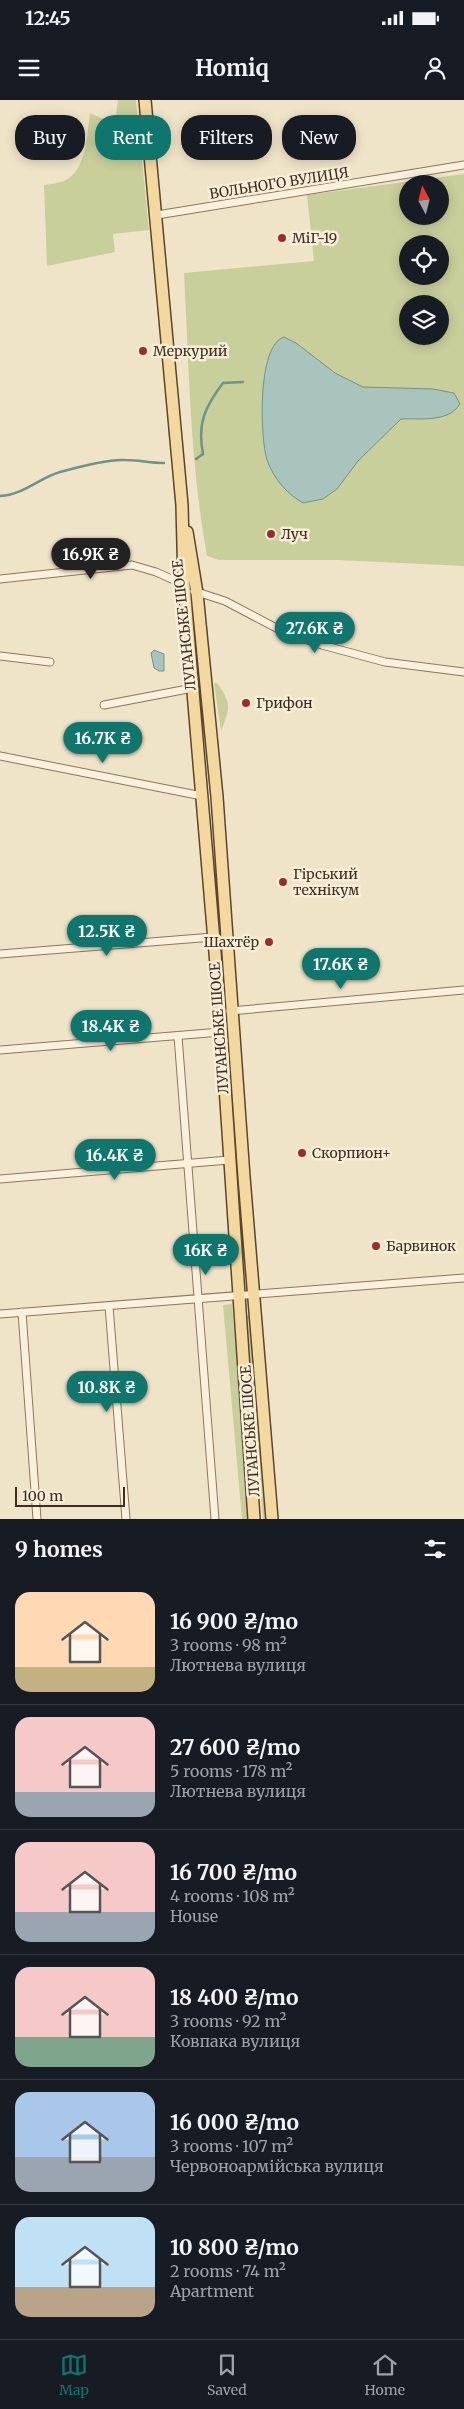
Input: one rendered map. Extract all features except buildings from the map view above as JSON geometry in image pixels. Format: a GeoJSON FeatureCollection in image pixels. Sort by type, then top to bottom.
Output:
{"type":"FeatureCollection","features":[{"type":"Feature","properties":{"kind":"main road","name":"ЛУГАНСЬКЕ ШОСЕ"},"geometry":{"type":"LineString","coordinates":[[146,100],[182,506],[184,585],[220,1012],[254,1519]]}},
{"type":"Feature","properties":{"kind":"main road","name":"ЛУГАНСЬКЕ ШОСЕ"},"geometry":{"type":"LineString","coordinates":[[182,506],[197,593],[218,797],[244,1177],[272,1519]]}},
{"type":"Feature","properties":{"kind":"street","name":"ВОЛЬНОГО ВУЛИЦЯ"},"geometry":{"type":"LineString","coordinates":[[156,215],[464,165]]}},
{"type":"Feature","properties":{"kind":"street"},"geometry":{"type":"LineString","coordinates":[[0,578],[132,565],[156,572],[197,593],[225,601],[282,631],[322,645],[385,662],[464,672]]}},
{"type":"Feature","properties":{"kind":"street"},"geometry":{"type":"LineString","coordinates":[[0,656],[50,662]]}},
{"type":"Feature","properties":{"kind":"street"},"geometry":{"type":"LineString","coordinates":[[104,705],[193,688]]}},
{"type":"Feature","properties":{"kind":"street"},"geometry":{"type":"LineString","coordinates":[[0,756],[202,796]]}},
{"type":"Feature","properties":{"kind":"street"},"geometry":{"type":"LineString","coordinates":[[0,954],[213,937]]}},
{"type":"Feature","properties":{"kind":"street"},"geometry":{"type":"LineString","coordinates":[[220,1012],[464,990]]}},
{"type":"Feature","properties":{"kind":"street"},"geometry":{"type":"LineString","coordinates":[[0,1050],[221,1032]]}},
{"type":"Feature","properties":{"kind":"street"},"geometry":{"type":"LineString","coordinates":[[178,1036],[196,1299],[215,1519]]}},
{"type":"Feature","properties":{"kind":"street"},"geometry":{"type":"LineString","coordinates":[[0,1180],[229,1160]]}},
{"type":"Feature","properties":{"kind":"street"},"geometry":{"type":"LineString","coordinates":[[0,1314],[464,1278]]}},
{"type":"Feature","properties":{"kind":"street"},"geometry":{"type":"LineString","coordinates":[[109,1306],[126,1519]]}},
{"type":"Feature","properties":{"kind":"street"},"geometry":{"type":"LineString","coordinates":[[22,1312],[37,1519]]}},
{"type":"Feature","properties":{"kind":"green space"},"geometry":{"type":"Polygon","coordinates":[[[118,100],[136,100],[138,115],[116,115],[118,100]]]}},
{"type":"Feature","properties":{"kind":"green space"},"geometry":{"type":"Polygon","coordinates":[[[90,113],[95,115],[95,160],[142,160],[149,230],[113,234],[115,252],[47,266],[44,185],[64,181],[72,176],[82,160],[85,160],[90,113]]]}},
{"type":"Feature","properties":{"kind":"green space"},"geometry":{"type":"Polygon","coordinates":[[[464,174],[464,566],[337,560],[219,560],[207,556],[201,521],[194,451],[184,273],[314,261],[307,195],[399,183],[399,225],[449,225],[449,176],[464,174]]]}},
{"type":"Feature","properties":{"kind":"green space"},"geometry":{"type":"Polygon","coordinates":[[[214,683],[217,683],[222,690],[228,706],[221,731],[214,683]]]}},
{"type":"Feature","properties":{"kind":"green space"},"geometry":{"type":"Polygon","coordinates":[[[232,1304],[249,1519],[242,1519],[223,1305],[232,1304]]]}},
{"type":"Feature","properties":{"kind":"green space"},"geometry":{"type":"Polygon","coordinates":[[[249,1315],[267,1519],[263,1519],[246,1317],[249,1315]]]}},
{"type":"Feature","properties":{"kind":"water"},"geometry":{"type":"Polygon","coordinates":[[[284,337],[296,343],[335,373],[363,387],[433,389],[454,393],[460,404],[455,410],[441,417],[401,419],[358,461],[337,489],[323,499],[303,503],[286,490],[270,467],[267,460],[263,432],[262,413],[265,373],[269,356],[275,344],[284,337]]]}},
{"type":"Feature","properties":{"kind":"water"},"geometry":{"type":"Polygon","coordinates":[[[154,650],[164,654],[164,671],[154,668],[151,653],[154,650]]]}},
{"type":"Feature","properties":{"kind":"waterway"},"geometry":{"type":"LineString","coordinates":[[196,459],[203,454],[201,443],[202,424],[211,400],[223,383],[243,382]]}},
{"type":"Feature","properties":{"kind":"waterway"},"geometry":{"type":"LineString","coordinates":[[0,496],[24,490],[60,472],[93,464],[118,460],[164,463]]}},
{"type":"Feature","properties":{"kind":"place","name":"МіГ-19"},"geometry":{"type":"Point","coordinates":[282,238]}},
{"type":"Feature","properties":{"kind":"place","name":"Меркурий"},"geometry":{"type":"Point","coordinates":[143,351]}},
{"type":"Feature","properties":{"kind":"place","name":"Луч"},"geometry":{"type":"Point","coordinates":[271,534]}},
{"type":"Feature","properties":{"kind":"place","name":"Грифон"},"geometry":{"type":"Point","coordinates":[246,703]}},
{"type":"Feature","properties":{"kind":"place","name":"Гірський технікум"},"geometry":{"type":"Point","coordinates":[283,882]}},
{"type":"Feature","properties":{"kind":"place","name":"Шахтёр"},"geometry":{"type":"Point","coordinates":[269,942]}},
{"type":"Feature","properties":{"kind":"place","name":"Скорпион+"},"geometry":{"type":"Point","coordinates":[302,1153]}},
{"type":"Feature","properties":{"kind":"place","name":"Барвинок"},"geometry":{"type":"Point","coordinates":[376,1246]}}]}
